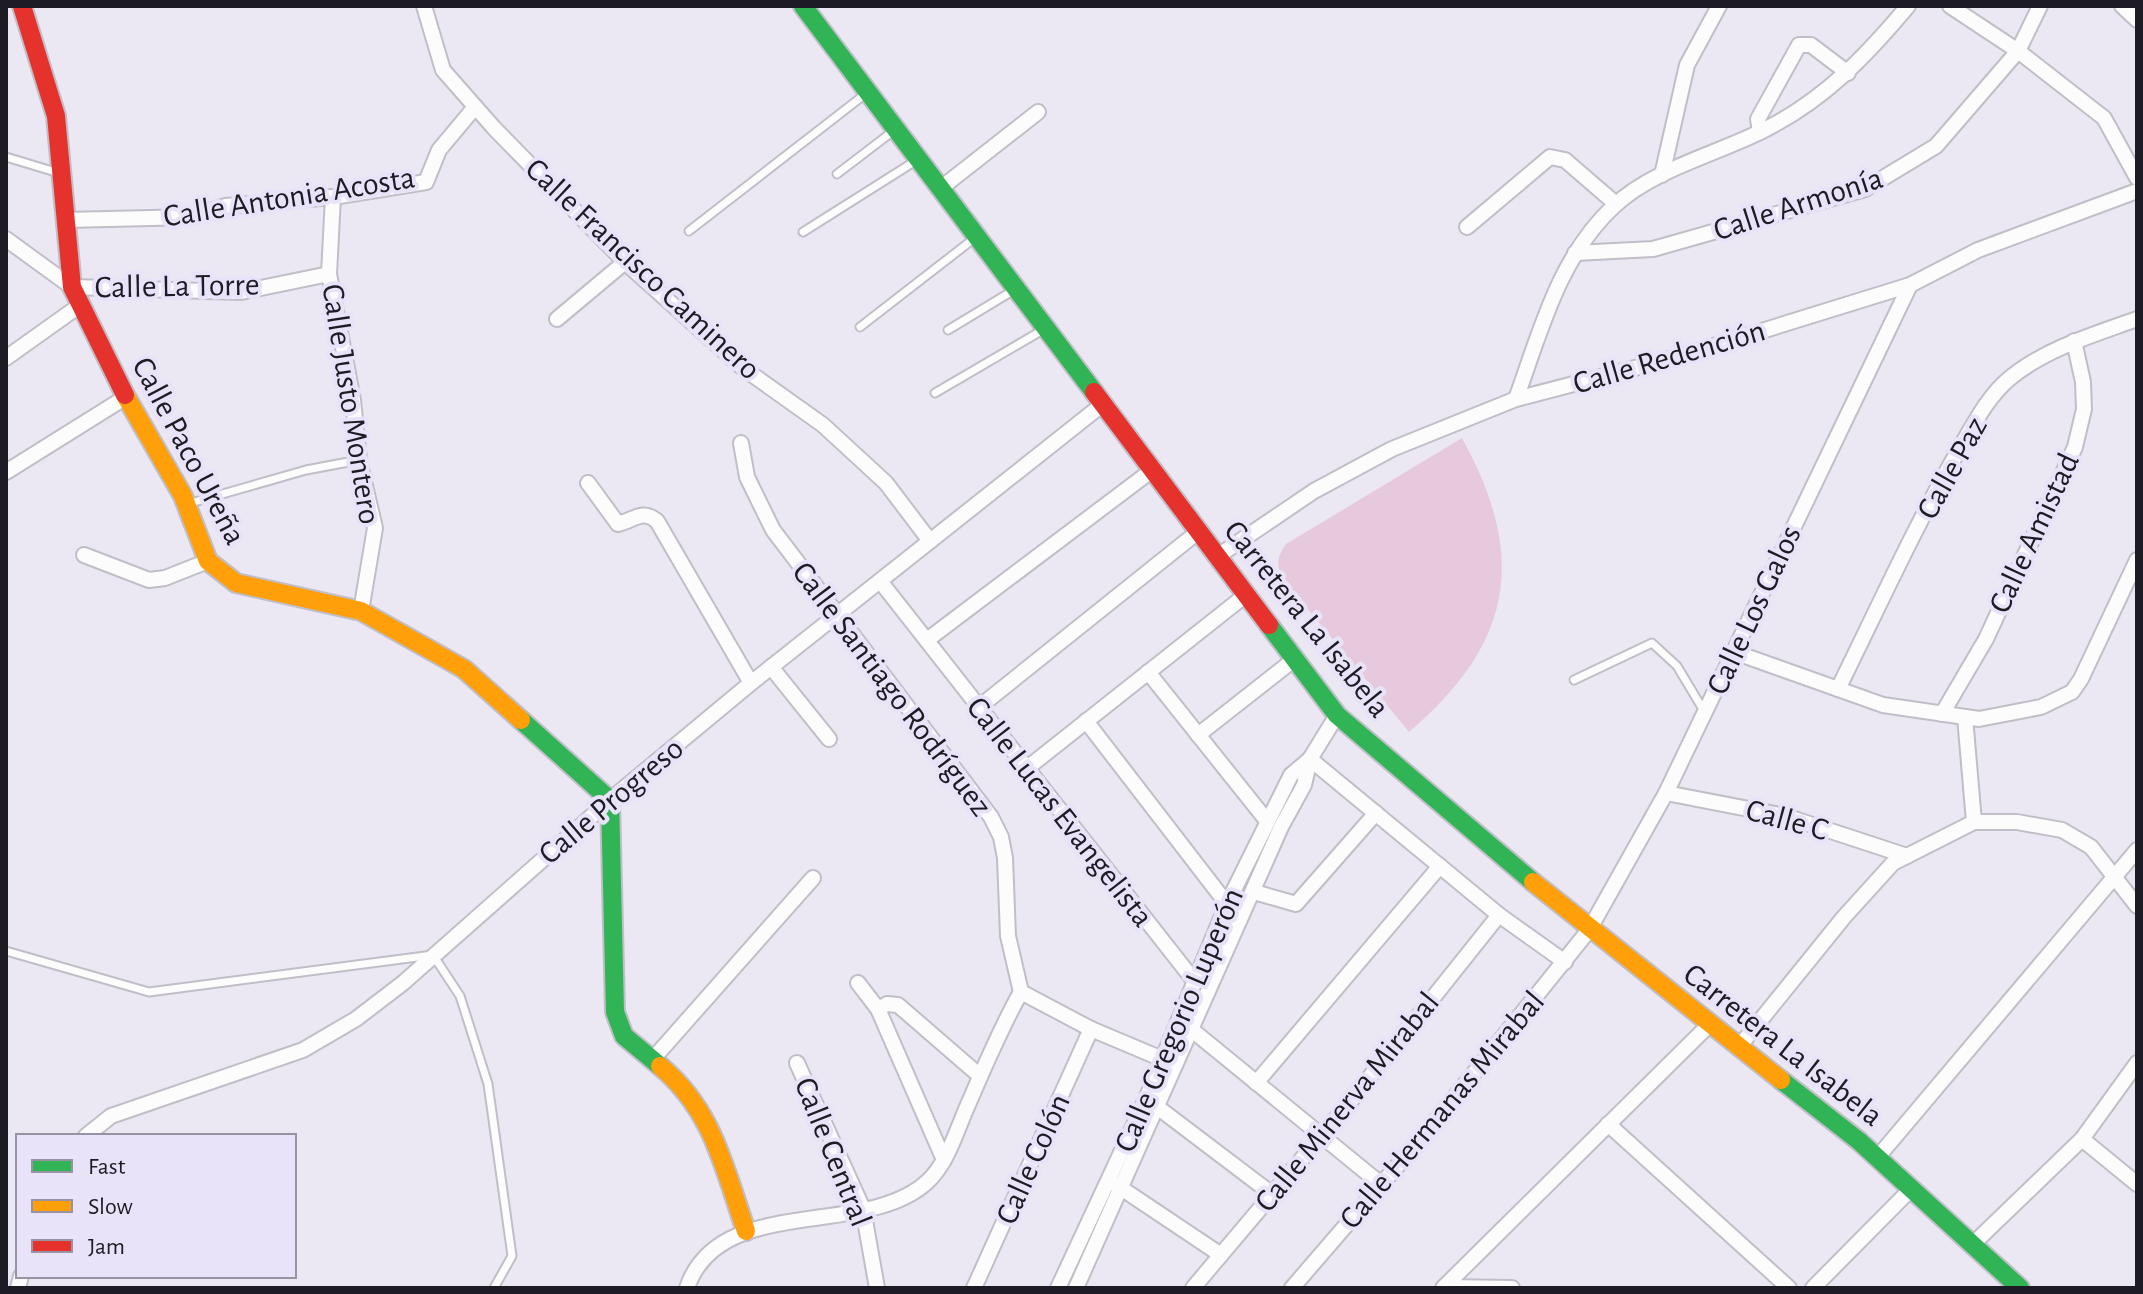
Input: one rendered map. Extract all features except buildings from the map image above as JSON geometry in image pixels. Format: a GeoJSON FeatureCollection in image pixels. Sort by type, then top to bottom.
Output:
{"type":"FeatureCollection","features":[{"type":"Feature","properties":{"kind":"main road","name":"Calle Paco Ureña"},"geometry":{"type":"LineString","coordinates":[[22,6],[56,116],[72,287],[126,397],[186,504],[208,561],[236,583],[361,611],[464,669],[610,800]]}},
{"type":"Feature","properties":{"kind":"main road","name":"Carretera La Isabela"},"geometry":{"type":"LineString","coordinates":[[803,6],[1337,715],[1589,930],[1877,1158],[2020,1288]]}},
{"type":"Feature","properties":{"kind":"main road"},"geometry":{"type":"LineString","coordinates":[[610,800],[615,1012],[624,1036],[676,1079],[695,1100],[714,1139],[746,1231]]}},
{"type":"Feature","properties":{"kind":"street","name":"Calle Francisco Caminero"},"geometry":{"type":"LineString","coordinates":[[424,6],[443,70],[475,107],[625,262],[743,368],[823,425],[886,483],[930,541]]}},
{"type":"Feature","properties":{"kind":"street"},"geometry":{"type":"LineString","coordinates":[[1662,175],[1687,65],[1719,6]]}},
{"type":"Feature","properties":{"kind":"street"},"geometry":{"type":"LineString","coordinates":[[1516,399],[1558,281],[1575,253],[1616,204],[1662,175],[1760,132],[1809,104],[1848,73],[1908,6]]}},
{"type":"Feature","properties":{"kind":"street"},"geometry":{"type":"LineString","coordinates":[[1950,6],[2018,51],[2104,118],[2137,178]]}},
{"type":"Feature","properties":{"kind":"street","name":"Calle Armonía"},"geometry":{"type":"LineString","coordinates":[[1575,253],[1653,249],[1865,189],[1936,146],[2018,51],[2040,6]]}},
{"type":"Feature","properties":{"kind":"street"},"geometry":{"type":"LineString","coordinates":[[2122,6],[2137,20]]}},
{"type":"Feature","properties":{"kind":"street"},"geometry":{"type":"LineString","coordinates":[[1760,132],[1758,119],[1799,45],[1811,45],[1848,73]]}},
{"type":"Feature","properties":{"kind":"street","name":"Calle Antonia Acosta"},"geometry":{"type":"LineString","coordinates":[[66,220],[193,217],[225,206],[333,197],[426,182],[439,150],[475,107]]}},
{"type":"Feature","properties":{"kind":"street"},"geometry":{"type":"LineString","coordinates":[[941,188],[1038,112]]}},
{"type":"Feature","properties":{"kind":"street"},"geometry":{"type":"LineString","coordinates":[[1467,227],[1550,157],[1565,160],[1616,204]]}},
{"type":"Feature","properties":{"kind":"street","name":"Calle Redención"},"geometry":{"type":"LineString","coordinates":[[1218,556],[1314,491],[1392,449],[1516,399],[1681,356],[1910,285],[1978,250],[2137,191]]}},
{"type":"Feature","properties":{"kind":"street","name":"Calle Justo Montero"},"geometry":{"type":"LineString","coordinates":[[333,197],[329,274],[353,400],[359,460],[375,528],[361,611]]}},
{"type":"Feature","properties":{"kind":"street"},"geometry":{"type":"LineString","coordinates":[[6,239],[72,287]]}},
{"type":"Feature","properties":{"kind":"street"},"geometry":{"type":"LineString","coordinates":[[557,319],[625,262]]}},
{"type":"Feature","properties":{"kind":"street","name":"Calle La Torre"},"geometry":{"type":"LineString","coordinates":[[72,287],[241,292],[329,274]]}},
{"type":"Feature","properties":{"kind":"street","name":"Calle Los Galos"},"geometry":{"type":"LineString","coordinates":[[1589,930],[1666,793],[1706,713],[1910,285]]}},
{"type":"Feature","properties":{"kind":"street"},"geometry":{"type":"LineString","coordinates":[[6,358],[79,306]]}},
{"type":"Feature","properties":{"kind":"street","name":"Calle Paz"},"geometry":{"type":"LineString","coordinates":[[1838,689],[1942,479],[1981,413],[2007,380],[2039,358],[2074,341],[2137,319]]}},
{"type":"Feature","properties":{"kind":"street","name":"Calle Amistad"},"geometry":{"type":"LineString","coordinates":[[1942,714],[1986,639],[2075,447],[2084,409],[2083,382],[2074,341]]}},
{"type":"Feature","properties":{"kind":"street"},"geometry":{"type":"LineString","coordinates":[[6,472],[126,397]]}},
{"type":"Feature","properties":{"kind":"street","name":"Calle Progreso"},"geometry":{"type":"LineString","coordinates":[[88,1134],[111,1116],[303,1050],[356,1019],[751,683],[1103,404]]}},
{"type":"Feature","properties":{"kind":"street","name":"Calle Santiago Rodríguez"},"geometry":{"type":"LineString","coordinates":[[741,443],[747,477],[773,530],[991,817],[1001,837],[1008,936],[1021,992]]}},
{"type":"Feature","properties":{"kind":"street"},"geometry":{"type":"LineString","coordinates":[[927,640],[1151,471]]}},
{"type":"Feature","properties":{"kind":"street"},"geometry":{"type":"LineString","coordinates":[[588,483],[618,524],[639,515],[650,515],[657,521],[751,683]]}},
{"type":"Feature","properties":{"kind":"street"},"geometry":{"type":"LineString","coordinates":[[978,708],[1199,531]]}},
{"type":"Feature","properties":{"kind":"street"},"geometry":{"type":"LineString","coordinates":[[84,555],[149,580],[165,578],[208,561]]}},
{"type":"Feature","properties":{"kind":"street"},"geometry":{"type":"LineString","coordinates":[[1734,652],[1883,705],[1979,719],[2041,707],[2072,692],[2137,560]]}},
{"type":"Feature","properties":{"kind":"street","name":"Calle Lucas Evangelista"},"geometry":{"type":"LineString","coordinates":[[880,581],[1195,982]]}},
{"type":"Feature","properties":{"kind":"street"},"geometry":{"type":"LineString","coordinates":[[1026,769],[1247,594]]}},
{"type":"Feature","properties":{"kind":"street"},"geometry":{"type":"LineString","coordinates":[[1198,735],[1296,658]]}},
{"type":"Feature","properties":{"kind":"street"},"geometry":{"type":"LineString","coordinates":[[771,667],[829,739]]}},
{"type":"Feature","properties":{"kind":"street"},"geometry":{"type":"LineString","coordinates":[[1148,672],[1267,821]]}},
{"type":"Feature","properties":{"kind":"street","name":"Calle Gregorio Luperón"},"geometry":{"type":"LineString","coordinates":[[1079,1287],[1116,1184],[1152,1103],[1195,982],[1227,904],[1291,775],[1310,759],[1337,715]]}},
{"type":"Feature","properties":{"kind":"street"},"geometry":{"type":"LineString","coordinates":[[1965,717],[1974,822]]}},
{"type":"Feature","properties":{"kind":"street"},"geometry":{"type":"LineString","coordinates":[[1086,721],[1227,904]]}},
{"type":"Feature","properties":{"kind":"street"},"geometry":{"type":"LineString","coordinates":[[1310,759],[1499,915],[1565,962]]}},
{"type":"Feature","properties":{"kind":"street","name":"Calle Gregorio Luperón"},"geometry":{"type":"LineString","coordinates":[[1168,1061],[1192,1030],[1281,827],[1304,785],[1310,759]]}},
{"type":"Feature","properties":{"kind":"street","name":"Calle C"},"geometry":{"type":"LineString","coordinates":[[1666,793],[1785,816],[1907,856]]}},
{"type":"Feature","properties":{"kind":"street"},"geometry":{"type":"LineString","coordinates":[[1254,892],[1296,904],[1376,813]]}},
{"type":"Feature","properties":{"kind":"street"},"geometry":{"type":"LineString","coordinates":[[1738,1048],[1844,917],[1893,863],[1974,822],[2017,822],[2062,830],[2091,847],[2137,906]]}},
{"type":"Feature","properties":{"kind":"street"},"geometry":{"type":"LineString","coordinates":[[1877,1158],[2137,850]]}},
{"type":"Feature","properties":{"kind":"street"},"geometry":{"type":"LineString","coordinates":[[1256,1083],[1440,866]]}},
{"type":"Feature","properties":{"kind":"street"},"geometry":{"type":"LineString","coordinates":[[652,1060],[813,878]]}},
{"type":"Feature","properties":{"kind":"street","name":"Calle Minerva Mirabal"},"geometry":{"type":"LineString","coordinates":[[1193,1288],[1321,1136],[1499,915]]}},
{"type":"Feature","properties":{"kind":"street","name":"Calle Hermanas Mirabal"},"geometry":{"type":"LineString","coordinates":[[1292,1288],[1382,1185],[1589,930]]}},
{"type":"Feature","properties":{"kind":"street"},"geometry":{"type":"LineString","coordinates":[[858,983],[878,1009],[944,1160]]}},
{"type":"Feature","properties":{"kind":"street"},"geometry":{"type":"LineString","coordinates":[[687,1288],[693,1272],[714,1251],[746,1231],[863,1209],[907,1196],[928,1182],[944,1160],[1021,992],[1091,1029],[1168,1061]]}},
{"type":"Feature","properties":{"kind":"street"},"geometry":{"type":"LineString","coordinates":[[878,1009],[887,1004],[898,1005],[980,1076]]}},
{"type":"Feature","properties":{"kind":"street"},"geometry":{"type":"LineString","coordinates":[[1443,1287],[1708,1026]]}},
{"type":"Feature","properties":{"kind":"street","name":"Calle Colón"},"geometry":{"type":"LineString","coordinates":[[974,1288],[1091,1029]]}},
{"type":"Feature","properties":{"kind":"street"},"geometry":{"type":"LineString","coordinates":[[1192,1030],[1382,1185]]}},
{"type":"Feature","properties":{"kind":"street","name":"Calle Central"},"geometry":{"type":"LineString","coordinates":[[797,1063],[863,1209],[877,1288]]}},
{"type":"Feature","properties":{"kind":"street"},"geometry":{"type":"LineString","coordinates":[[1973,1244],[2082,1139],[2137,1063]]}},
{"type":"Feature","properties":{"kind":"street"},"geometry":{"type":"LineString","coordinates":[[1152,1103],[1272,1194]]}},
{"type":"Feature","properties":{"kind":"street"},"geometry":{"type":"LineString","coordinates":[[1608,1124],[1789,1288]]}},
{"type":"Feature","properties":{"kind":"street"},"geometry":{"type":"LineString","coordinates":[[2082,1139],[2137,1184]]}},
{"type":"Feature","properties":{"kind":"street"},"geometry":{"type":"LineString","coordinates":[[1116,1184],[1221,1255]]}},
{"type":"Feature","properties":{"kind":"street","name":"Calle Gregorio Luperón"},"geometry":{"type":"LineString","coordinates":[[1058,1288],[1116,1184]]}},
{"type":"Feature","properties":{"kind":"street"},"geometry":{"type":"LineString","coordinates":[[1813,1288],[1910,1190]]}},
{"type":"Feature","properties":{"kind":"street"},"geometry":{"type":"LineString","coordinates":[[1443,1287],[1512,1288]]}},
{"type":"Feature","properties":{"kind":"lane"},"geometry":{"type":"LineString","coordinates":[[689,231],[868,92]]}},
{"type":"Feature","properties":{"kind":"lane"},"geometry":{"type":"LineString","coordinates":[[837,174],[896,128]]}},
{"type":"Feature","properties":{"kind":"lane"},"geometry":{"type":"LineString","coordinates":[[6,157],[61,174]]}},
{"type":"Feature","properties":{"kind":"lane"},"geometry":{"type":"LineString","coordinates":[[803,232],[919,159]]}},
{"type":"Feature","properties":{"kind":"lane"},"geometry":{"type":"LineString","coordinates":[[860,327],[977,236]]}},
{"type":"Feature","properties":{"kind":"lane"},"geometry":{"type":"LineString","coordinates":[[948,330],[1017,288]]}},
{"type":"Feature","properties":{"kind":"lane"},"geometry":{"type":"LineString","coordinates":[[935,393],[1046,328]]}},
{"type":"Feature","properties":{"kind":"lane"},"geometry":{"type":"LineString","coordinates":[[186,504],[306,470],[359,460]]}},
{"type":"Feature","properties":{"kind":"lane"},"geometry":{"type":"LineString","coordinates":[[1574,680],[1652,643],[1677,666],[1706,713]]}},
{"type":"Feature","properties":{"kind":"lane"},"geometry":{"type":"LineString","coordinates":[[6,951],[149,992],[433,955],[460,996],[488,1084],[512,1256],[494,1288]]}},
{"type":"Feature","properties":{"kind":"shaded area"},"geometry":{"type":"Polygon","coordinates":[[[1462,438],[1483,481],[1496,522],[1502,560],[1499,597],[1489,632],[1470,665],[1444,699],[1409,732],[1282,578],[1278,560],[1286,544],[1462,438]]]}},
{"type":"Feature","properties":{"kind":"traffic: fast"},"geometry":{"type":"LineString","coordinates":[[803,6],[1094,392]]}},
{"type":"Feature","properties":{"kind":"traffic: fast"},"geometry":{"type":"LineString","coordinates":[[1269,625],[1337,715],[1533,882]]}},
{"type":"Feature","properties":{"kind":"traffic: fast"},"geometry":{"type":"LineString","coordinates":[[521,720],[610,800],[615,1012],[624,1036],[660,1066]]}},
{"type":"Feature","properties":{"kind":"traffic: fast"},"geometry":{"type":"LineString","coordinates":[[1781,1080],[1859,1141],[2020,1288]]}},
{"type":"Feature","properties":{"kind":"traffic: slow"},"geometry":{"type":"LineString","coordinates":[[125,395],[183,496],[208,561],[236,583],[361,611],[464,669],[521,720]]}},
{"type":"Feature","properties":{"kind":"traffic: slow"},"geometry":{"type":"LineString","coordinates":[[1533,882],[1781,1080]]}},
{"type":"Feature","properties":{"kind":"traffic: slow"},"geometry":{"type":"LineString","coordinates":[[660,1066],[693,1101],[705,1121],[746,1231]]}},
{"type":"Feature","properties":{"kind":"traffic: jam"},"geometry":{"type":"LineString","coordinates":[[22,6],[56,116],[72,287],[125,395]]}},
{"type":"Feature","properties":{"kind":"traffic: jam"},"geometry":{"type":"LineString","coordinates":[[1094,392],[1269,625]]}}]}
